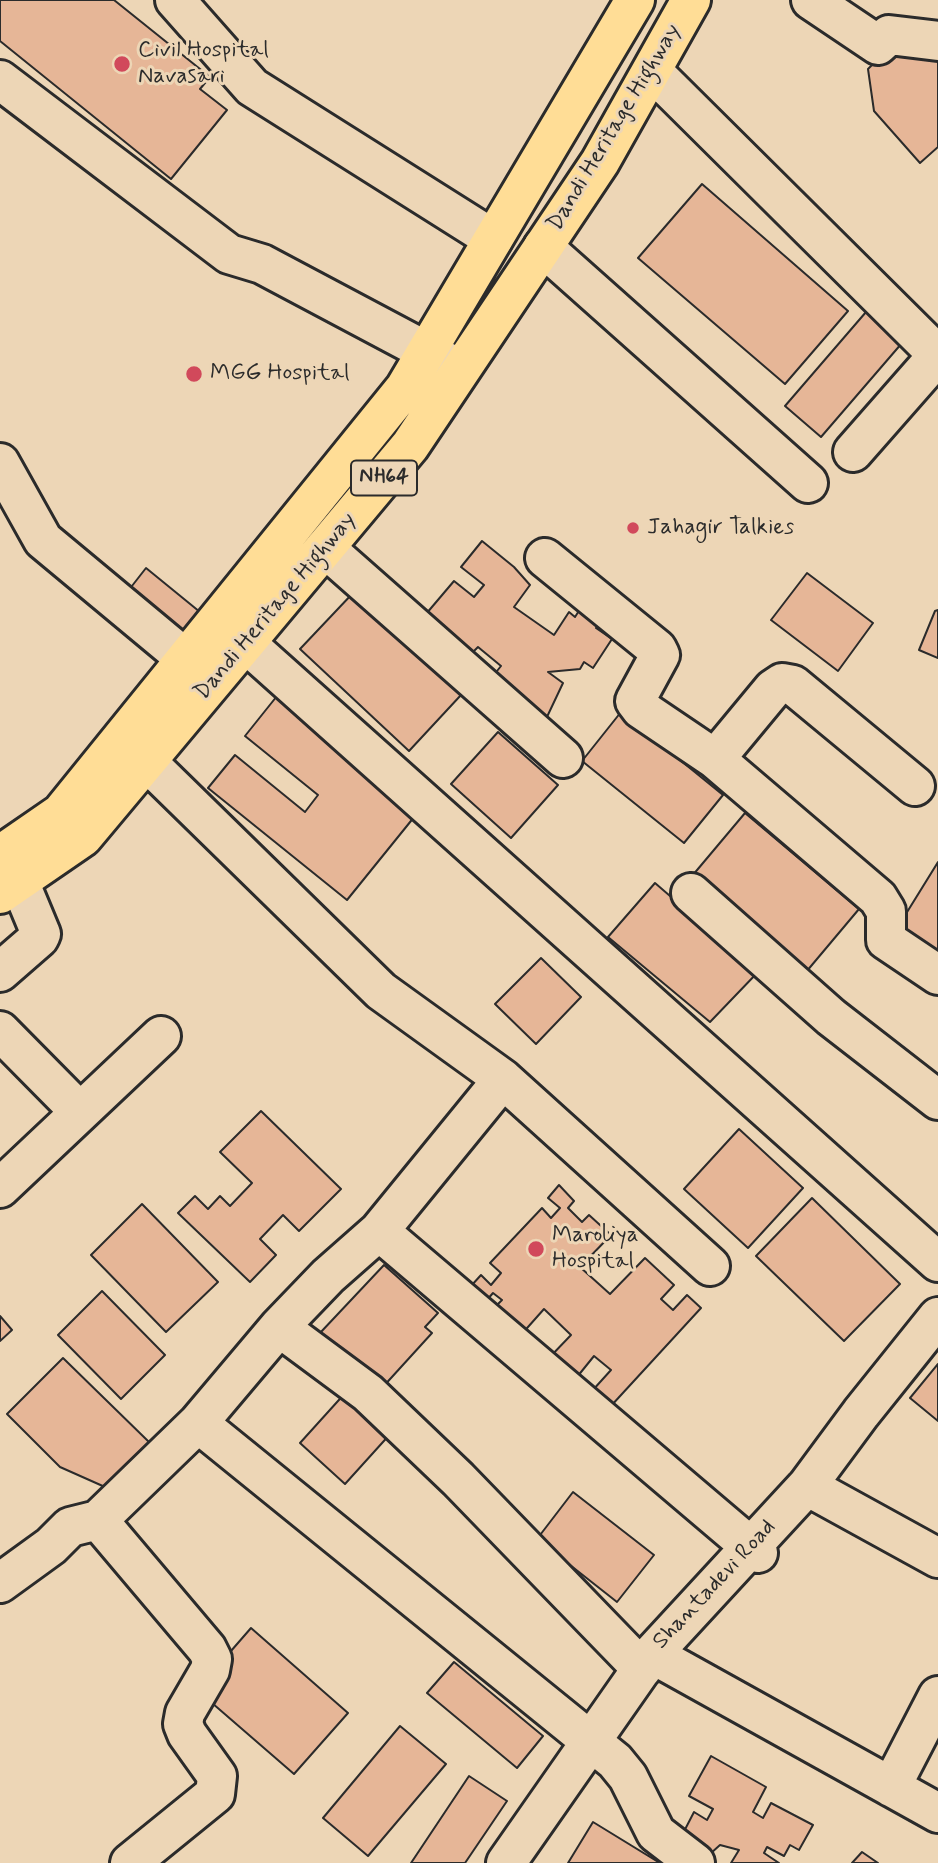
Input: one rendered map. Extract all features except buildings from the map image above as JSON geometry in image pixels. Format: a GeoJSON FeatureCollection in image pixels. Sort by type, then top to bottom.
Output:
{"type":"FeatureCollection","features":[{"type":"Feature","properties":{"kind":"highway","name":"Dandi Heritage Highway"},"geometry":{"type":"LineString","coordinates":[[6,877],[147,762],[232,631],[428,351],[635,0]]}},
{"type":"Feature","properties":{"kind":"highway","name":"Dandi Heritage Highway"},"geometry":{"type":"LineString","coordinates":[[72,825],[186,659],[232,631],[325,548],[410,446],[600,162],[691,0]]}},
{"type":"Feature","properties":{"kind":"street"},"geometry":{"type":"LineString","coordinates":[[175,0],[252,87],[493,239]]}},
{"type":"Feature","properties":{"kind":"street"},"geometry":{"type":"LineString","coordinates":[[811,0],[878,45],[888,35],[938,41]]}},
{"type":"Feature","properties":{"kind":"street"},"geometry":{"type":"LineString","coordinates":[[652,71],[929,346],[933,354],[932,362],[853,452]]}},
{"type":"Feature","properties":{"kind":"street"},"geometry":{"type":"LineString","coordinates":[[0,80],[229,254],[262,264],[461,370]]}},
{"type":"Feature","properties":{"kind":"street"},"geometry":{"type":"LineString","coordinates":[[543,247],[808,483]]}},
{"type":"Feature","properties":{"kind":"street"},"geometry":{"type":"LineString","coordinates":[[0,463],[43,540],[186,659]]}},
{"type":"Feature","properties":{"kind":"street"},"geometry":{"type":"LineString","coordinates":[[325,548],[563,758]]}},
{"type":"Feature","properties":{"kind":"street"},"geometry":{"type":"LineString","coordinates":[[545,558],[657,649],[660,655],[657,663],[635,701],[641,709],[715,759],[878,898],[886,911],[886,940],[938,975]]}},
{"type":"Feature","properties":{"kind":"street"},"geometry":{"type":"LineString","coordinates":[[232,631],[938,1262]]}},
{"type":"Feature","properties":{"kind":"street"},"geometry":{"type":"LineString","coordinates":[[715,759],[773,689],[782,683],[793,685],[915,786]]}},
{"type":"Feature","properties":{"kind":"street"},"geometry":{"type":"LineString","coordinates":[[147,762],[381,991],[503,1079],[710,1266]]}},
{"type":"Feature","properties":{"kind":"street"},"geometry":{"type":"LineString","coordinates":[[0,972],[41,934],[6,877]]}},
{"type":"Feature","properties":{"kind":"street"},"geometry":{"type":"LineString","coordinates":[[691,893],[831,1017],[938,1100]]}},
{"type":"Feature","properties":{"kind":"street"},"geometry":{"type":"LineString","coordinates":[[0,1031],[80,1112]]}},
{"type":"Feature","properties":{"kind":"street"},"geometry":{"type":"LineString","coordinates":[[0,1188],[161,1036]]}},
{"type":"Feature","properties":{"kind":"street"},"geometry":{"type":"LineString","coordinates":[[0,1583],[42,1553],[70,1527],[98,1520],[198,1423],[279,1327],[328,1276],[379,1231],[503,1079]]}},
{"type":"Feature","properties":{"kind":"street"},"geometry":{"type":"LineString","coordinates":[[379,1231],[755,1549]]}},
{"type":"Feature","properties":{"kind":"street","name":"Shantadevi Road"},"geometry":{"type":"LineString","coordinates":[[506,1863],[647,1662],[755,1549],[938,1317]]}},
{"type":"Feature","properties":{"kind":"street"},"geometry":{"type":"LineString","coordinates":[[279,1327],[368,1392],[647,1662],[938,1813]]}},
{"type":"Feature","properties":{"kind":"street"},"geometry":{"type":"LineString","coordinates":[[198,1423],[623,1769],[656,1833],[695,1863]]}},
{"type":"Feature","properties":{"kind":"street"},"geometry":{"type":"LineString","coordinates":[[807,1486],[938,1558]]}},
{"type":"Feature","properties":{"kind":"street"},"geometry":{"type":"LineString","coordinates":[[98,1520],[207,1649],[212,1659],[210,1670],[185,1713],[183,1724],[187,1734],[217,1776],[215,1794],[130,1863]]}},
{"type":"Feature","properties":{"kind":"street"},"geometry":{"type":"LineString","coordinates":[[891,1787],[938,1696]]}},
{"type":"Feature","properties":{"kind":"place","name":"Civil Hospital Navasari"},"geometry":{"type":"Point","coordinates":[122,64]}},
{"type":"Feature","properties":{"kind":"place","name":"MGG Hospital"},"geometry":{"type":"Point","coordinates":[194,374]}},
{"type":"Feature","properties":{"kind":"place","name":"Jahagir Talkies"},"geometry":{"type":"Point","coordinates":[633,528]}},
{"type":"Feature","properties":{"kind":"place","name":"Maroliya Hospital"},"geometry":{"type":"Point","coordinates":[536,1249]}}]}
